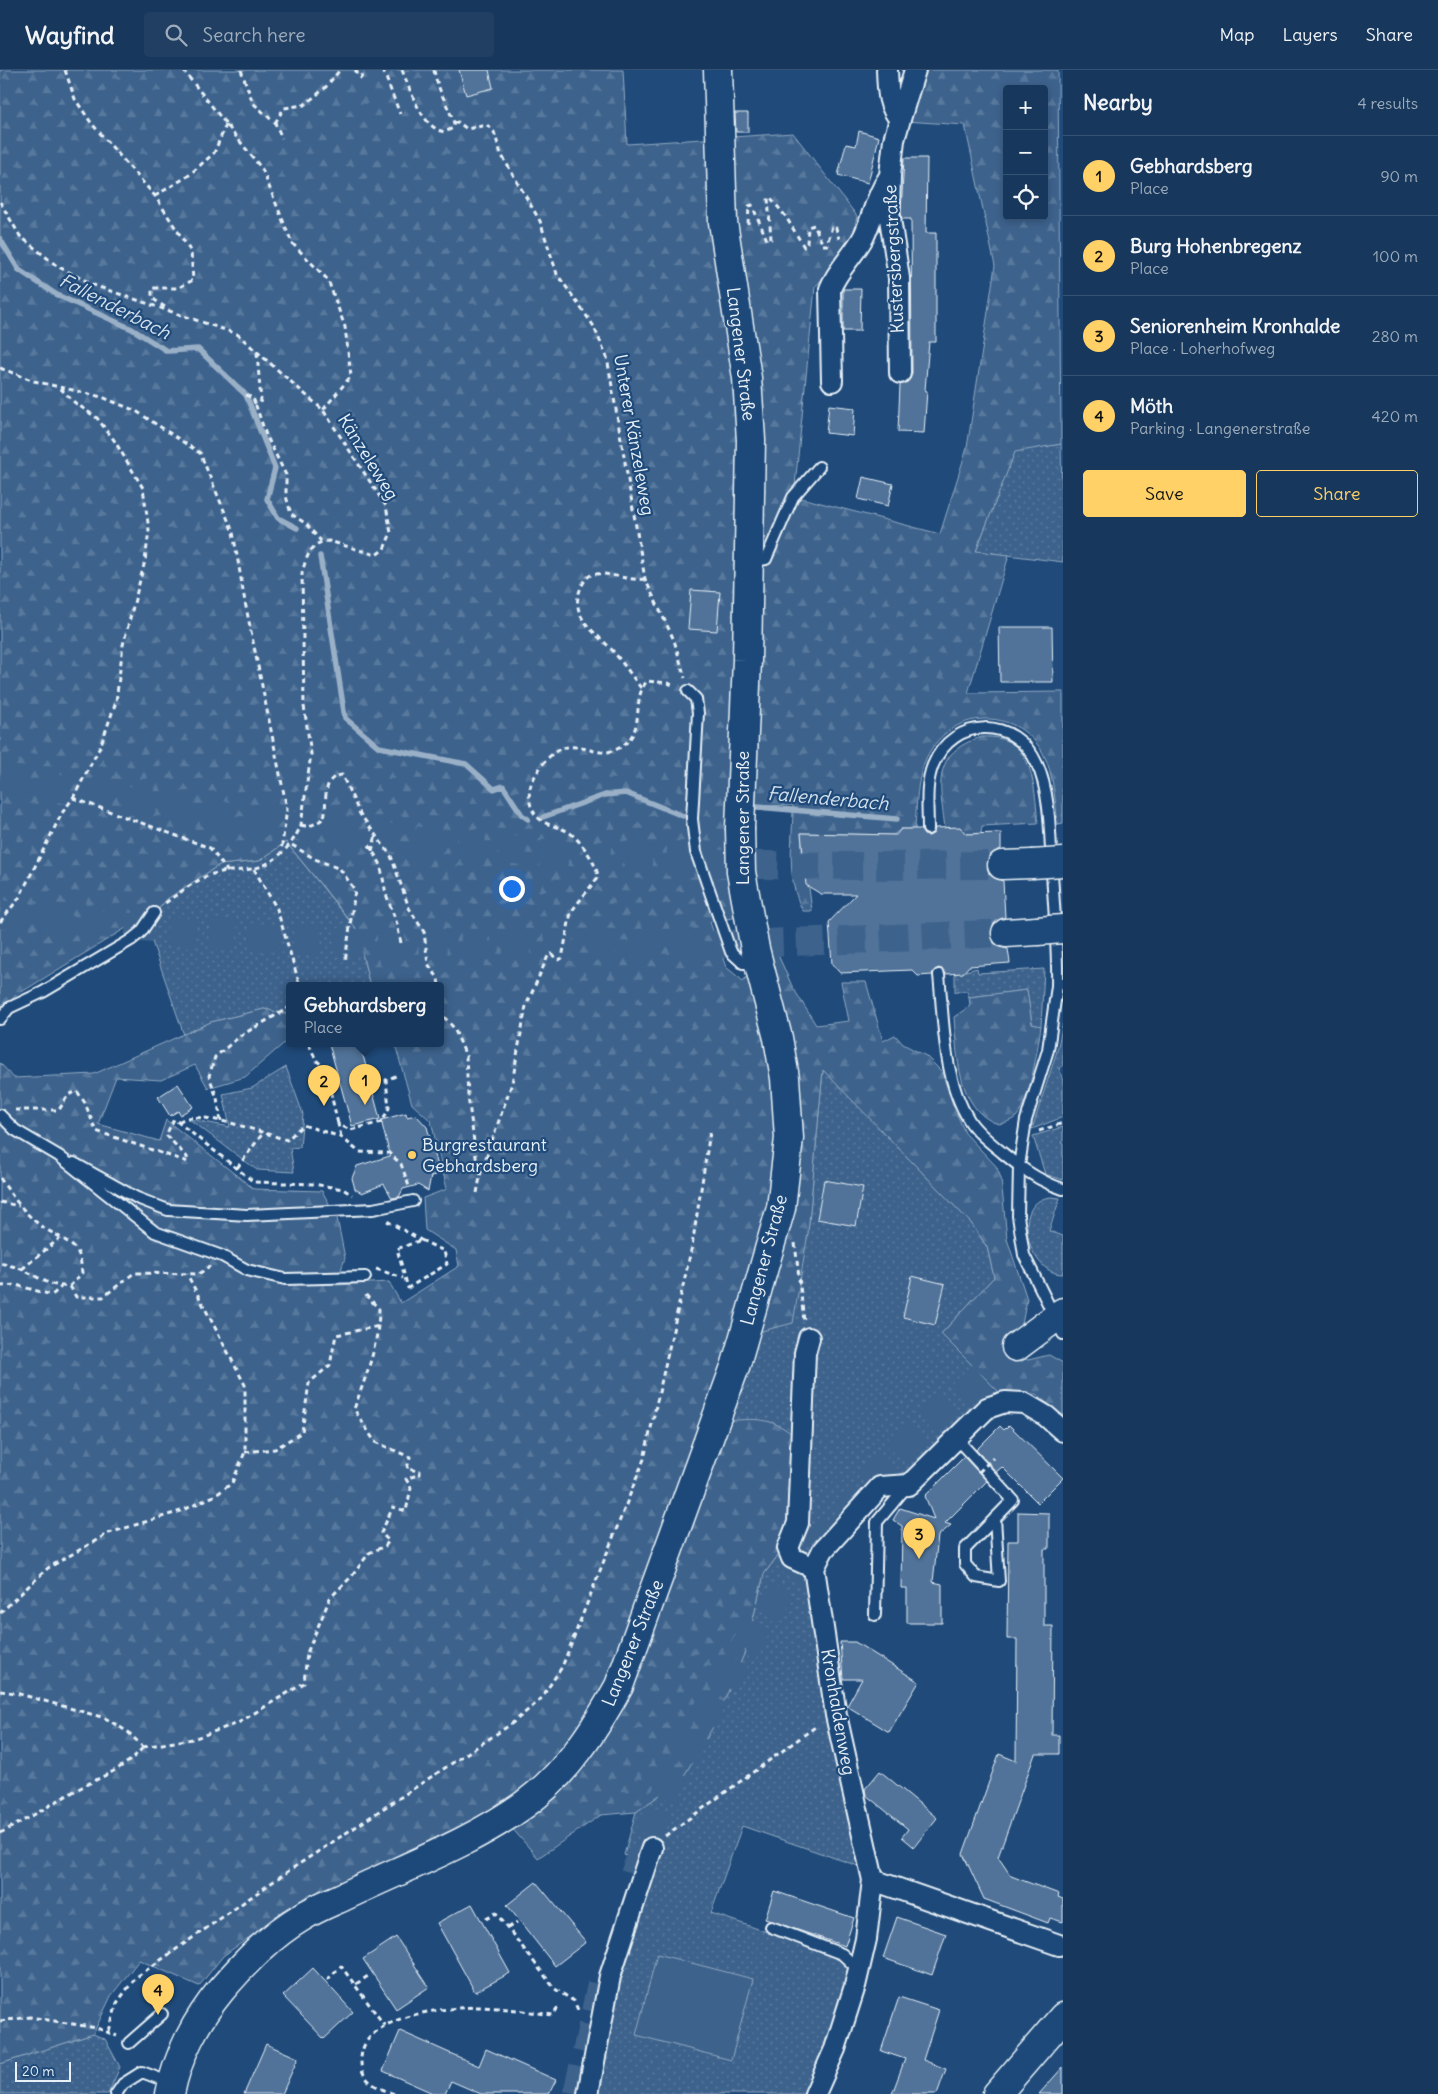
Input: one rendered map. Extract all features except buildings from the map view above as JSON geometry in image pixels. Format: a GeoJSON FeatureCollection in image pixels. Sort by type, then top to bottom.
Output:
{"type":"FeatureCollection","features":[{"type":"Feature","properties":{"kind":"main road","name":"Langener Straße"},"geometry":{"type":"LineString","coordinates":[[171,2089],[178,2064],[203,2011],[250,1956],[302,1917],[487,1828],[525,1804],[550,1784],[574,1758],[596,1728],[619,1686],[736,1364],[781,1208],[790,1138],[785,1078],[778,1038],[757,956],[741,872],[740,828],[747,660],[751,440],[748,378],[723,222],[718,70]]}},
{"type":"Feature","properties":{"kind":"main road"},"geometry":{"type":"LineString","coordinates":[[1002,865],[1063,862]]}},
{"type":"Feature","properties":{"kind":"main road"},"geometry":{"type":"LineString","coordinates":[[1006,934],[1050,930]]}},
{"type":"Feature","properties":{"kind":"main road"},"geometry":{"type":"LineString","coordinates":[[1016,1347],[1060,1321]]}},
{"type":"Feature","properties":{"kind":"main road"},"geometry":{"type":"LineString","coordinates":[[997,2094],[1063,2017]]}},
{"type":"Feature","properties":{"kind":"street"},"geometry":{"type":"LineString","coordinates":[[887,70],[889,100],[893,112],[900,119]]}},
{"type":"Feature","properties":{"kind":"street","name":"Kustersbergstraße"},"geometry":{"type":"LineString","coordinates":[[900,373],[899,278],[889,212],[890,175],[894,140],[915,70]]}},
{"type":"Feature","properties":{"kind":"street","name":"Kustersbergstraße"},"geometry":{"type":"LineString","coordinates":[[832,381],[830,289],[835,276],[865,234],[877,196],[890,175]]}},
{"type":"Feature","properties":{"kind":"street"},"geometry":{"type":"LineString","coordinates":[[809,1338],[805,1353],[798,1523],[788,1548],[792,1558],[814,1568],[823,1550],[880,1487],[909,1485],[955,1437],[987,1408],[1005,1402],[1024,1403],[1046,1416],[1063,1431]]}},
{"type":"Feature","properties":{"kind":"street","name":"Kronhaldenweg"},"geometry":{"type":"LineString","coordinates":[[814,1568],[836,1715],[873,1880],[866,1940],[847,2016],[815,2094]]}},
{"type":"Feature","properties":{"kind":"street"},"geometry":{"type":"LineString","coordinates":[[588,2094],[610,1976],[652,1848]]}},
{"type":"Feature","properties":{"kind":"street"},"geometry":{"type":"LineString","coordinates":[[873,1880],[1060,1945]]}},
{"type":"Feature","properties":{"kind":"lane"},"geometry":{"type":"LineString","coordinates":[[748,562],[766,559],[784,514],[794,497],[819,467]]}},
{"type":"Feature","properties":{"kind":"lane"},"geometry":{"type":"LineString","coordinates":[[688,691],[696,698],[698,713],[692,819],[696,852],[731,952],[743,963],[757,956]]}},
{"type":"Feature","properties":{"kind":"lane"},"geometry":{"type":"LineString","coordinates":[[928,829],[929,778],[938,755],[950,741],[968,730],[990,728],[1013,734],[1024,742],[1032,753],[1042,779],[1049,828],[1060,984],[1048,1050],[1026,1120],[1019,1166],[1019,1236],[1024,1255],[1060,1321]]}},
{"type":"Feature","properties":{"kind":"lane"},"geometry":{"type":"LineString","coordinates":[[0,1019],[9,1008],[44,992],[131,940],[141,932],[154,913]]}},
{"type":"Feature","properties":{"kind":"lane"},"geometry":{"type":"LineString","coordinates":[[940,975],[947,1054],[960,1102],[970,1122],[1019,1166],[1050,1184],[1063,1189]]}},
{"type":"Feature","properties":{"kind":"lane"},"geometry":{"type":"LineString","coordinates":[[0,1115],[15,1130],[59,1156],[137,1198],[168,1210],[247,1215],[373,1210],[413,1201]]}},
{"type":"Feature","properties":{"kind":"lane"},"geometry":{"type":"LineString","coordinates":[[59,1156],[154,1232],[222,1256],[247,1270],[286,1279],[362,1277]]}},
{"type":"Feature","properties":{"kind":"lane"},"geometry":{"type":"LineString","coordinates":[[955,1437],[1012,1500],[965,1549],[964,1564],[976,1577],[999,1581],[995,1518]]}},
{"type":"Feature","properties":{"kind":"lane"},"geometry":{"type":"LineString","coordinates":[[875,1615],[876,1522],[909,1485]]}},
{"type":"Feature","properties":{"kind":"lane"},"geometry":{"type":"LineString","coordinates":[[771,1927],[842,1954],[859,1970]]}},
{"type":"Feature","properties":{"kind":"lane"},"geometry":{"type":"LineString","coordinates":[[129,2043],[162,2014]]}},
{"type":"Feature","properties":{"kind":"lane"},"geometry":{"type":"LineString","coordinates":[[116,2094],[123,2084],[142,2072],[171,2089]]}},
{"type":"Feature","properties":{"kind":"path"},"geometry":{"type":"LineString","coordinates":[[65,70],[75,99],[92,124],[155,196],[191,252],[193,280],[178,288],[152,288],[152,298],[171,311]]}},
{"type":"Feature","properties":{"kind":"path"},"geometry":{"type":"LineString","coordinates":[[183,70],[262,169],[292,243],[328,280],[345,327],[351,376],[323,410]]}},
{"type":"Feature","properties":{"kind":"path"},"geometry":{"type":"LineString","coordinates":[[241,70],[253,103],[275,123],[282,138]]}},
{"type":"Feature","properties":{"kind":"path"},"geometry":{"type":"LineString","coordinates":[[275,123],[284,108],[304,105],[324,89],[340,70]]}},
{"type":"Feature","properties":{"kind":"path"},"geometry":{"type":"LineString","coordinates":[[355,70],[361,78],[364,70]]}},
{"type":"Feature","properties":{"kind":"path"},"geometry":{"type":"LineString","coordinates":[[383,70],[400,114]]}},
{"type":"Feature","properties":{"kind":"path","name":"Unterer Känzeleweg"},"geometry":{"type":"LineString","coordinates":[[402,70],[418,109],[432,126],[445,132],[453,128],[454,123],[458,122],[467,128],[487,125],[492,129],[501,154],[540,221],[557,274],[593,324],[607,357],[645,579],[674,640],[688,691]]}},
{"type":"Feature","properties":{"kind":"path"},"geometry":{"type":"LineString","coordinates":[[434,70],[436,84],[448,104],[454,123]]}},
{"type":"Feature","properties":{"kind":"path"},"geometry":{"type":"LineString","coordinates":[[155,196],[188,176],[214,153],[226,124]]}},
{"type":"Feature","properties":{"kind":"path"},"geometry":{"type":"LineString","coordinates":[[748,229],[749,206],[752,204],[767,240],[771,239],[768,198],[771,198],[786,217],[804,247],[807,243],[808,227],[814,225],[823,245],[827,245],[832,226],[836,228],[839,239],[844,244]]}},
{"type":"Feature","properties":{"kind":"path","name":"Känzeleweg"},"geometry":{"type":"LineString","coordinates":[[0,202],[20,236],[57,266],[96,286],[236,334],[323,410],[386,506],[391,533],[384,549],[376,555],[329,541],[321,541]]}},
{"type":"Feature","properties":{"kind":"path"},"geometry":{"type":"LineString","coordinates":[[256,406],[261,401],[257,352]]}},
{"type":"Feature","properties":{"kind":"path"},"geometry":{"type":"LineString","coordinates":[[0,368],[34,381],[102,397],[136,411],[200,453],[233,532],[287,809],[281,853]]}},
{"type":"Feature","properties":{"kind":"path"},"geometry":{"type":"LineString","coordinates":[[0,922],[20,898],[62,813],[73,798],[100,747],[116,702],[123,645],[145,561],[149,530],[143,488],[114,440],[98,418],[74,402],[59,387]]}},
{"type":"Feature","properties":{"kind":"path"},"geometry":{"type":"LineString","coordinates":[[154,913],[174,897],[212,874],[254,869],[271,861],[292,845],[301,825],[311,754],[304,706],[302,572],[310,552],[321,541],[305,523],[291,514],[286,496],[286,475],[266,435],[252,398],[246,395]]}},
{"type":"Feature","properties":{"kind":"path"},"geometry":{"type":"LineString","coordinates":[[641,688],[612,650],[586,625],[579,610],[578,595],[583,583],[592,575],[604,574],[636,581],[645,579]]}},
{"type":"Feature","properties":{"kind":"path"},"geometry":{"type":"LineString","coordinates":[[477,1193],[482,1171],[512,1083],[526,1006],[548,956],[551,954],[559,960],[562,958],[571,912],[598,877],[596,869],[573,836],[542,821],[535,814],[529,795],[530,786],[544,760],[562,747],[578,747],[595,752],[613,750],[628,741],[637,726],[641,688],[647,681],[668,682],[688,691]]}},
{"type":"Feature","properties":{"kind":"path"},"geometry":{"type":"LineString","coordinates":[[301,825],[307,827],[314,825],[324,818],[324,797],[328,787],[334,778],[342,775],[358,810],[390,856],[409,908],[424,932],[428,964],[438,978],[438,982]]}},
{"type":"Feature","properties":{"kind":"path"},"geometry":{"type":"LineString","coordinates":[[73,798],[210,848],[228,872]]}},
{"type":"Feature","properties":{"kind":"path"},"geometry":{"type":"LineString","coordinates":[[372,851],[376,835]]}},
{"type":"Feature","properties":{"kind":"path"},"geometry":{"type":"LineString","coordinates":[[292,845],[315,859],[340,869],[355,890],[345,962]]}},
{"type":"Feature","properties":{"kind":"path"},"geometry":{"type":"LineString","coordinates":[[369,845],[380,863],[386,894],[397,924],[401,943]]}},
{"type":"Feature","properties":{"kind":"path"},"geometry":{"type":"LineString","coordinates":[[254,869],[277,909],[299,982]]}},
{"type":"Feature","properties":{"kind":"path"},"geometry":{"type":"LineString","coordinates":[[221,1121],[217,1098],[209,1076],[215,1057],[240,1036],[286,1009]]}},
{"type":"Feature","properties":{"kind":"path"},"geometry":{"type":"LineString","coordinates":[[444,1017],[454,1028],[466,1056],[468,1096],[478,1172],[482,1171]]}},
{"type":"Feature","properties":{"kind":"path"},"geometry":{"type":"LineString","coordinates":[[310,1047],[316,1060],[325,1068],[341,1137]]}},
{"type":"Feature","properties":{"kind":"path"},"geometry":{"type":"LineString","coordinates":[[338,1124],[350,1130],[382,1122],[389,1108],[386,1080],[398,1075]]}},
{"type":"Feature","properties":{"kind":"path"},"geometry":{"type":"LineString","coordinates":[[10,1111],[59,1110],[68,1095],[77,1091],[85,1103],[96,1131],[188,1162],[187,1157],[166,1135],[174,1119],[254,1182],[313,1184],[343,1189],[365,1200],[381,1218],[444,1251],[447,1264],[408,1288],[397,1249],[421,1240]]}},
{"type":"Feature","properties":{"kind":"path"},"geometry":{"type":"LineString","coordinates":[[179,1122],[183,1118],[191,1116],[221,1121],[287,1140],[303,1125],[341,1137],[359,1152],[390,1154],[402,1164],[413,1201]]}},
{"type":"Feature","properties":{"kind":"path"},"geometry":{"type":"LineString","coordinates":[[1024,1136],[1063,1123]]}},
{"type":"Feature","properties":{"kind":"path"},"geometry":{"type":"LineString","coordinates":[[0,2021],[30,2017],[109,2031],[117,2003],[135,1978],[287,1872],[510,1725],[540,1700],[562,1667],[644,1460],[692,1246],[710,1132]]}},
{"type":"Feature","properties":{"kind":"path"},"geometry":{"type":"LineString","coordinates":[[237,1168],[263,1133]]}},
{"type":"Feature","properties":{"kind":"path"},"geometry":{"type":"LineString","coordinates":[[0,1178],[19,1206],[41,1226],[77,1251],[82,1273],[70,1286],[62,1286],[40,1280],[22,1269],[0,1263]]}},
{"type":"Feature","properties":{"kind":"path"},"geometry":{"type":"LineString","coordinates":[[0,1202],[19,1206]]}},
{"type":"Feature","properties":{"kind":"path"},"geometry":{"type":"LineString","coordinates":[[22,1269],[60,1238]]}},
{"type":"Feature","properties":{"kind":"path"},"geometry":{"type":"LineString","coordinates":[[70,1286],[76,1296],[103,1296],[134,1273],[199,1274],[222,1256]]}},
{"type":"Feature","properties":{"kind":"path"},"geometry":{"type":"LineString","coordinates":[[373,1268],[404,1278]]}},
{"type":"Feature","properties":{"kind":"path"},"geometry":{"type":"LineString","coordinates":[[0,1613],[48,1568],[110,1533],[181,1510],[216,1495],[232,1483],[245,1452],[245,1385],[187,1274]]}},
{"type":"Feature","properties":{"kind":"path"},"geometry":{"type":"LineString","coordinates":[[0,1833],[29,1819],[80,1788],[134,1760],[144,1748],[192,1739],[238,1722],[304,1683],[307,1653],[330,1598],[352,1576],[369,1553],[385,1546],[389,1541],[381,1533],[393,1507],[406,1511],[411,1488],[406,1479],[420,1474],[420,1470],[406,1469],[410,1457],[375,1442],[354,1409],[369,1368],[379,1326],[379,1309],[360,1288],[362,1277]]}},
{"type":"Feature","properties":{"kind":"path"},"geometry":{"type":"LineString","coordinates":[[0,1286],[16,1285],[52,1295],[62,1286]]}},
{"type":"Feature","properties":{"kind":"path"},"geometry":{"type":"LineString","coordinates":[[245,1452],[275,1449],[302,1432],[310,1383],[330,1365],[336,1335],[379,1326]]}},
{"type":"Feature","properties":{"kind":"path"},"geometry":{"type":"LineString","coordinates":[[979,1472],[993,1458]]}},
{"type":"Feature","properties":{"kind":"path"},"geometry":{"type":"LineString","coordinates":[[0,1691],[16,1692],[105,1718],[128,1732],[144,1748]]}},
{"type":"Feature","properties":{"kind":"path"},"geometry":{"type":"LineString","coordinates":[[652,1848],[670,1832],[806,1733],[836,1715]]}},
{"type":"Feature","properties":{"kind":"path"},"geometry":{"type":"LineString","coordinates":[[486,1918],[496,1913],[555,1990],[574,2001],[578,2010]]}},
{"type":"Feature","properties":{"kind":"path"},"geometry":{"type":"LineString","coordinates":[[508,1928],[517,1922]]}},
{"type":"Feature","properties":{"kind":"path"},"geometry":{"type":"LineString","coordinates":[[327,1980],[342,1966],[385,2026]]}},
{"type":"Feature","properties":{"kind":"path"},"geometry":{"type":"LineString","coordinates":[[356,1984],[368,1976]]}},
{"type":"Feature","properties":{"kind":"path"},"geometry":{"type":"LineString","coordinates":[[394,2094],[370,2084],[364,2077],[360,2060],[366,2044],[374,2033],[385,2026],[405,2017],[440,2010],[477,2007],[553,2014],[558,2008]]}},
{"type":"Feature","properties":{"kind":"green space"},"geometry":{"type":"Polygon","coordinates":[[[0,70],[623,70],[627,144],[793,133],[857,216],[851,246],[815,287],[794,496],[940,534],[967,448],[995,266],[965,125],[905,121],[924,70],[1058,70],[1061,444],[1015,452],[976,551],[1009,555],[968,693],[1063,692],[1063,823],[1058,824],[1054,788],[1047,761],[1032,739],[1019,728],[1005,722],[989,719],[973,720],[958,725],[944,735],[932,748],[927,757],[918,787],[915,829],[901,829],[893,835],[801,833],[804,877],[809,888],[812,911],[803,911],[794,886],[791,859],[793,805],[728,807],[738,917],[710,922],[726,967],[743,981],[774,946],[792,986],[816,1025],[849,1021],[841,982],[866,982],[883,1041],[895,1035],[903,1044],[926,1056],[942,1072],[965,1133],[996,1166],[1001,1178],[1007,1239],[1027,1299],[1022,1324],[1006,1339],[1021,1357],[1028,1360],[1049,1355],[1063,1363],[1063,1416],[1036,1394],[1002,1395],[941,1334],[994,1277],[987,1247],[971,1223],[823,1070],[808,1233],[793,1323],[750,1334],[719,1421],[749,1419],[767,1421],[784,1428],[793,1435],[789,1515],[779,1554],[764,1574],[745,1652],[713,1727],[682,1779],[636,1812],[601,1815],[538,1858],[496,1810],[293,1906],[223,1956],[199,1986],[139,1960],[111,1996],[93,2034],[0,2064],[0,1063],[14,1078],[94,1074],[211,1022],[264,1009],[286,1014],[286,1041],[245,1077],[208,1088],[195,1065],[161,1080],[116,1077],[98,1124],[159,1141],[166,1120],[254,1189],[322,1191],[337,1218],[345,1258],[336,1285],[389,1282],[401,1303],[459,1266],[456,1250],[425,1230],[423,1198],[447,1189],[431,1121],[412,1104],[396,1047],[444,1047],[444,982],[369,982],[356,928],[286,842],[259,861],[219,865],[167,899],[146,924],[134,923],[15,996],[0,1015],[0,70]]]}},
{"type":"Feature","properties":{"kind":"green space"},"geometry":{"type":"Polygon","coordinates":[[[1061,444],[1063,562],[976,551],[1015,451],[1061,444]]]}},
{"type":"Feature","properties":{"kind":"green space"},"geometry":{"type":"Polygon","coordinates":[[[982,737],[999,738],[1012,744],[1022,753],[1032,778],[1038,823],[982,826],[981,833],[970,834],[945,828],[941,785],[942,773],[946,762],[954,752],[965,744],[982,737]]]}},
{"type":"Feature","properties":{"kind":"green space"},"geometry":{"type":"Polygon","coordinates":[[[286,842],[356,929],[369,982],[286,982],[286,1014],[264,1009],[211,1022],[184,1035],[146,924],[167,899],[219,865],[259,861],[286,842]]]}},
{"type":"Feature","properties":{"kind":"green space"},"geometry":{"type":"Polygon","coordinates":[[[977,968],[978,973],[1044,969],[1041,1026],[1032,1024],[1027,990],[969,997],[967,991],[955,992],[955,974],[977,968]]]}},
{"type":"Feature","properties":{"kind":"green space"},"geometry":{"type":"Polygon","coordinates":[[[1027,990],[1032,1024],[1041,1026],[1033,1073],[1021,1110],[1012,1120],[998,1124],[984,1117],[974,1107],[967,1094],[958,1063],[954,1017],[970,1006],[969,997],[1027,990]]]}},
{"type":"Feature","properties":{"kind":"green space"},"geometry":{"type":"Polygon","coordinates":[[[1063,1023],[1063,1066],[1059,1068],[1063,1081],[1063,1117],[1032,1129],[1057,1051],[1063,1023]]]}},
{"type":"Feature","properties":{"kind":"green space"},"geometry":{"type":"Polygon","coordinates":[[[286,1067],[303,1114],[300,1147],[290,1148],[294,1172],[257,1170],[189,1119],[230,1127],[223,1094],[252,1088],[286,1067]]]}},
{"type":"Feature","properties":{"kind":"green space"},"geometry":{"type":"Polygon","coordinates":[[[823,1069],[971,1223],[987,1247],[994,1277],[941,1334],[1002,1395],[975,1407],[907,1472],[878,1479],[812,1552],[799,1573],[811,1595],[861,1867],[742,1826],[711,1913],[832,1954],[853,1972],[810,2094],[596,2094],[616,1997],[655,1867],[624,1855],[636,1812],[682,1779],[745,1652],[764,1574],[779,1554],[719,1421],[750,1334],[808,1233],[823,1069]]]}},
{"type":"Feature","properties":{"kind":"green space"},"geometry":{"type":"Polygon","coordinates":[[[1063,1127],[1063,1180],[1045,1174],[1033,1136],[1063,1127]]]}},
{"type":"Feature","properties":{"kind":"green space"},"geometry":{"type":"Polygon","coordinates":[[[1051,1197],[1060,1198],[1049,1231],[1063,1236],[1063,1274],[1051,1271],[1040,1263],[1028,1237],[1027,1223],[1030,1211],[1038,1201],[1051,1197]]]}},
{"type":"Feature","properties":{"kind":"green space"},"geometry":{"type":"Polygon","coordinates":[[[657,1954],[753,1979],[731,2060],[636,2035],[657,1954]]]}},
{"type":"Feature","properties":{"kind":"green space"},"geometry":{"type":"Polygon","coordinates":[[[93,2034],[105,2039],[120,2067],[108,2094],[0,2094],[0,2064],[93,2034]]]}},
{"type":"Feature","properties":{"kind":"waterway","name":"Fallenderbach"},"geometry":{"type":"LineString","coordinates":[[0,239],[19,270],[57,295],[132,329],[167,351],[198,349],[246,395],[275,468],[267,499],[278,518],[297,528]]}},
{"type":"Feature","properties":{"kind":"waterway","name":"Fallenderbach"},"geometry":{"type":"LineString","coordinates":[[320,556],[345,718],[379,747],[466,764],[494,789],[503,786],[522,815],[528,819]]}},
{"type":"Feature","properties":{"kind":"waterway","name":"Fallenderbach"},"geometry":{"type":"LineString","coordinates":[[543,817],[605,795],[626,793],[683,816]]}},
{"type":"Feature","properties":{"kind":"waterway","name":"Fallenderbach"},"geometry":{"type":"LineString","coordinates":[[757,807],[897,819]]}},
{"type":"Feature","properties":{"kind":"tunnel"},"geometry":{"type":"LineString","coordinates":[[0,777],[156,805],[312,828],[548,853],[674,862],[768,865],[1002,865]]}},
{"type":"Feature","properties":{"kind":"tunnel"},"geometry":{"type":"LineString","coordinates":[[0,914],[214,934],[321,941],[429,945],[645,946],[1006,933]]}},
{"type":"Feature","properties":{"kind":"tunnel"},"geometry":{"type":"LineString","coordinates":[[634,1875],[665,1797],[701,1722],[742,1651],[788,1584],[838,1520],[893,1459],[953,1402],[1016,1347]]}},
{"type":"Feature","properties":{"kind":"tunnel"},"geometry":{"type":"LineString","coordinates":[[577,2094],[603,1976]]}},
{"type":"Feature","properties":{"kind":"place","name":"Gebhardsberg"},"geometry":{"type":"Point","coordinates":[365,1105]}},
{"type":"Feature","properties":{"kind":"place","name":"Burg Hohenbregenz"},"geometry":{"type":"Point","coordinates":[324,1106]}},
{"type":"Feature","properties":{"kind":"place","name":"Burgrestaurant Gebhardsberg"},"geometry":{"type":"Point","coordinates":[412,1155]}},
{"type":"Feature","properties":{"kind":"place","name":"Seniorenheim Kronhalde"},"geometry":{"type":"Point","coordinates":[919,1559]}},
{"type":"Feature","properties":{"kind":"place","name":"Möth"},"geometry":{"type":"Point","coordinates":[158,2015]}}]}
